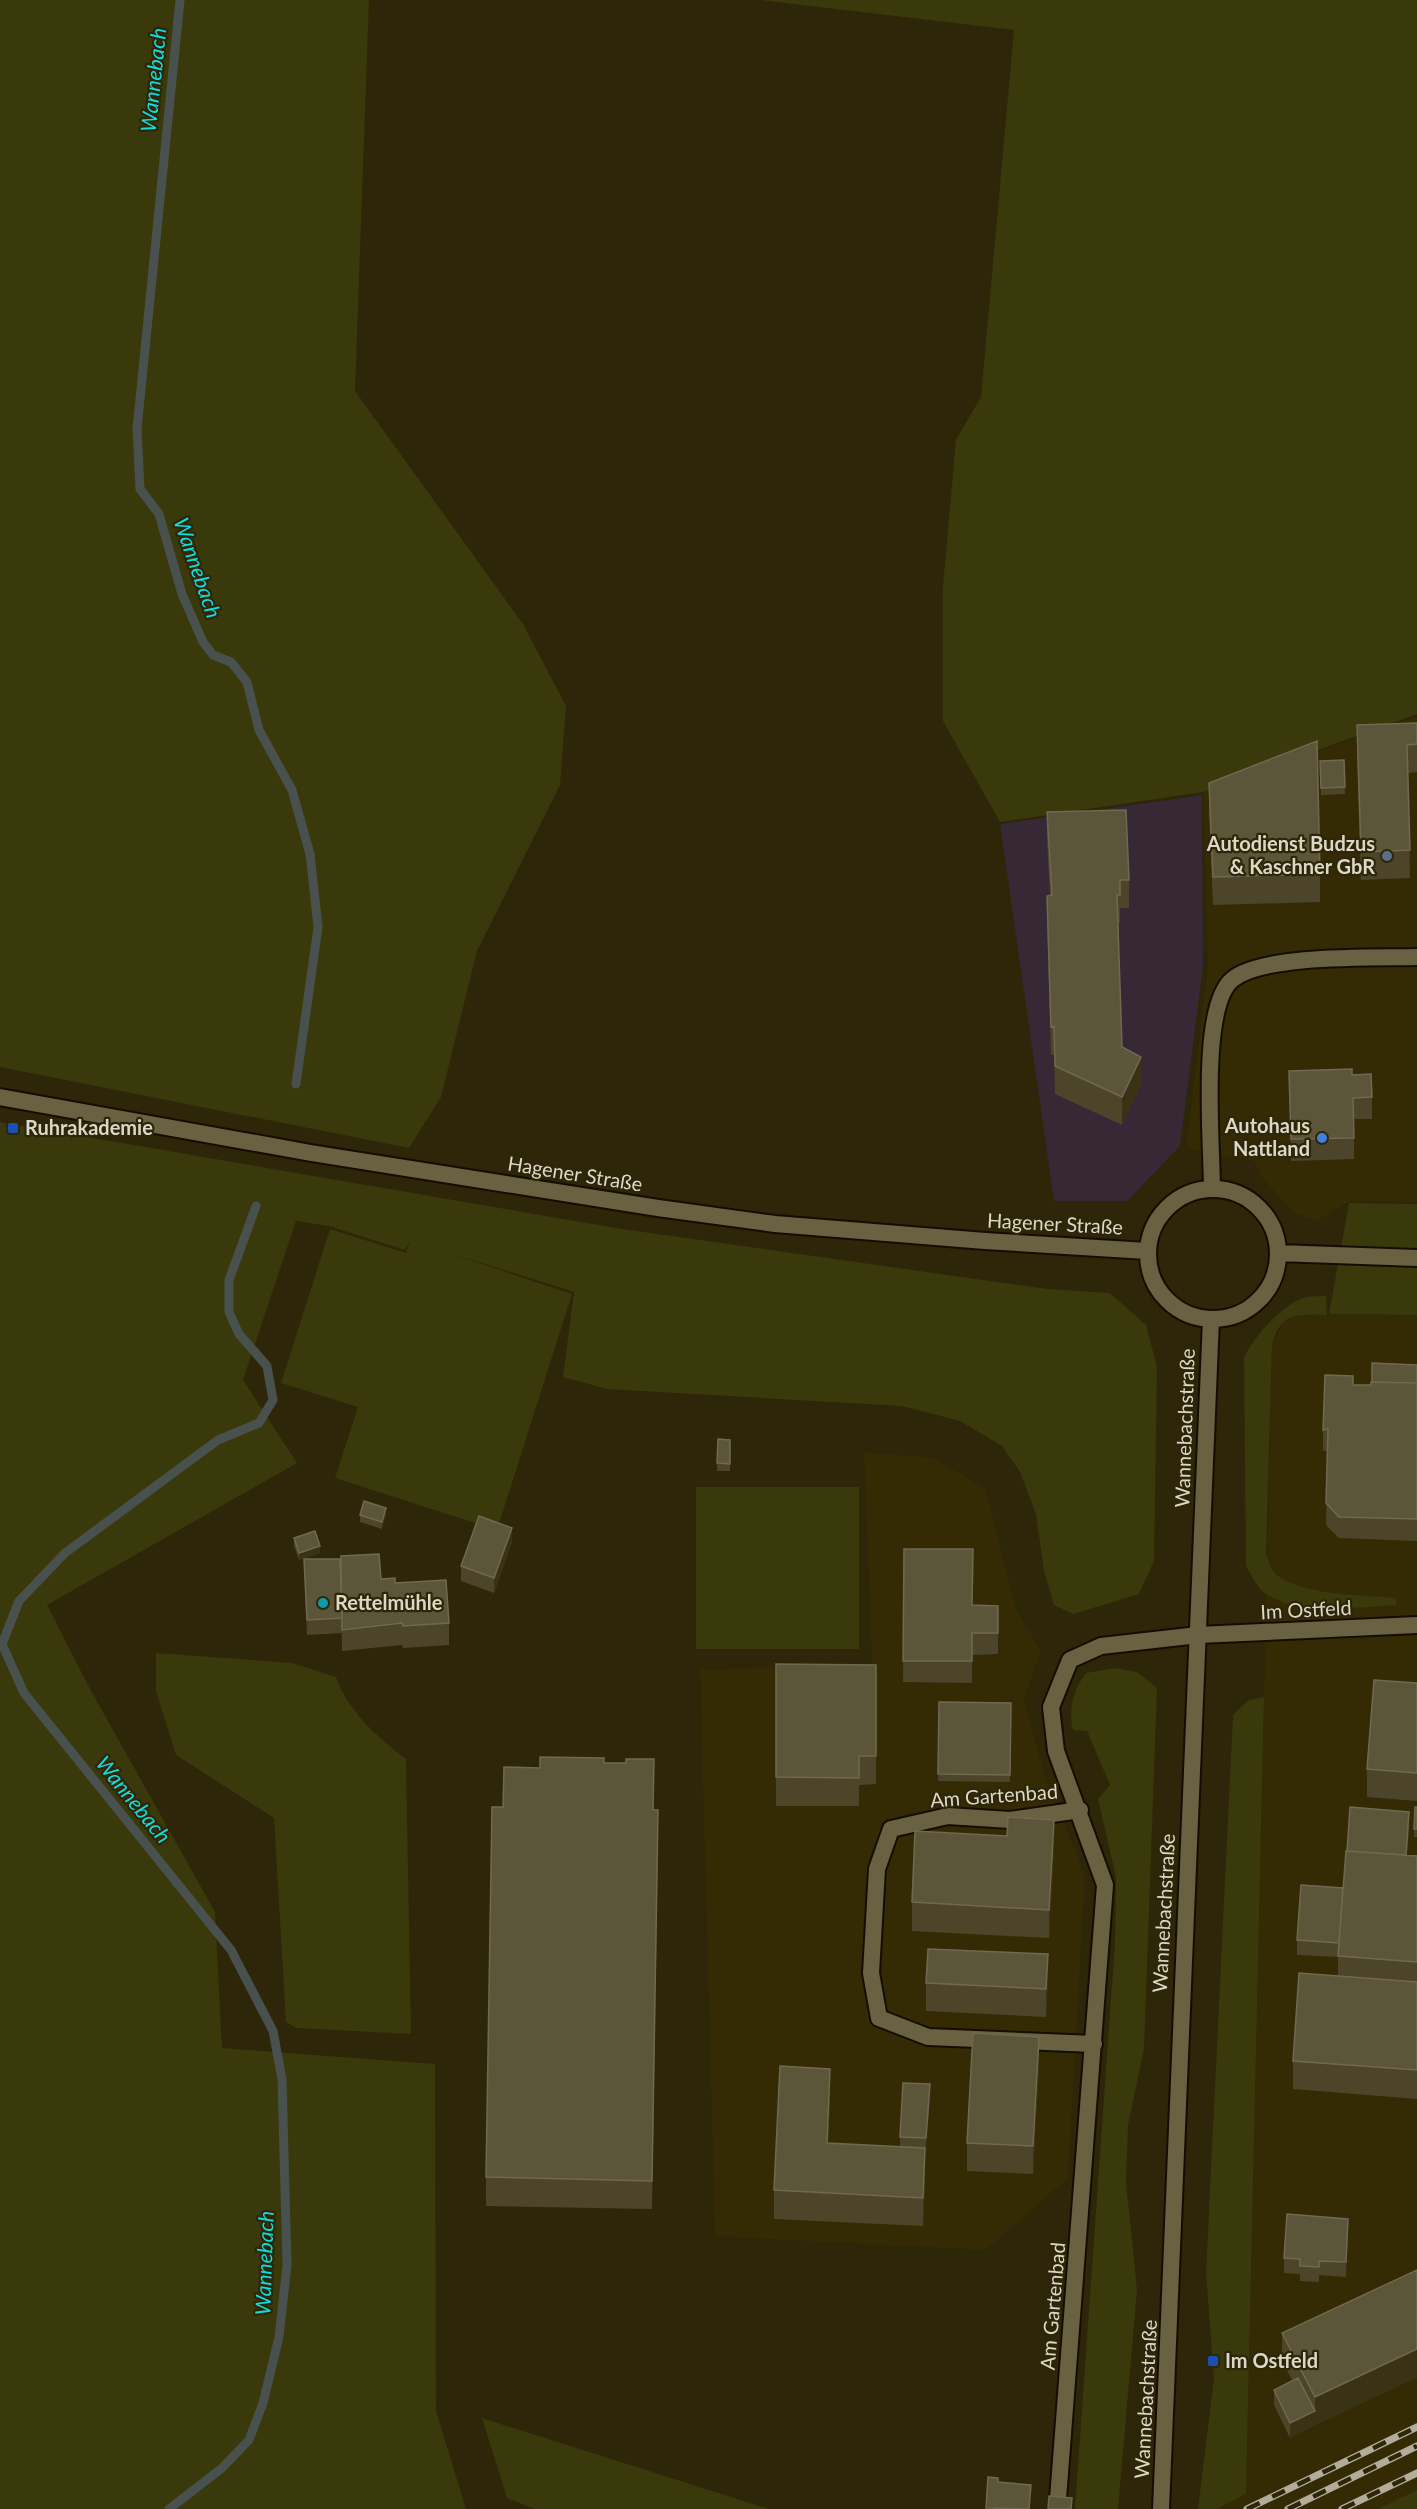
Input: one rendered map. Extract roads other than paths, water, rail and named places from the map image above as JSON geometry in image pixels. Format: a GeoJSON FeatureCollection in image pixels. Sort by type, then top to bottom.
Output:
{"type":"FeatureCollection","features":[{"type":"Feature","properties":{"kind":"main road"},"geometry":{"type":"LineString","coordinates":[[1212,1189],[1212,1034],[1219,1000],[1232,979],[1262,966],[1331,960],[1417,957]]}},
{"type":"Feature","properties":{"kind":"main road","name":"Hagener Straße"},"geometry":{"type":"LineString","coordinates":[[0,1097],[311,1153],[658,1208],[775,1224],[1148,1251]]}},
{"type":"Feature","properties":{"kind":"main road"},"geometry":{"type":"LineString","coordinates":[[1212,1189],[1232,1192],[1250,1201],[1265,1215],[1275,1233],[1278,1253],[1275,1274],[1265,1292],[1250,1307],[1232,1316],[1211,1319],[1183,1312],[1162,1294],[1150,1273],[1148,1251],[1156,1223],[1175,1200],[1192,1192],[1212,1189]]}},
{"type":"Feature","properties":{"kind":"main road"},"geometry":{"type":"LineString","coordinates":[[1278,1253],[1417,1258]]}},
{"type":"Feature","properties":{"kind":"main road","name":"Wannebachstraße"},"geometry":{"type":"LineString","coordinates":[[1161,2509],[1211,1319]]}},
{"type":"Feature","properties":{"kind":"main road","name":"Im Ostfeld"},"geometry":{"type":"LineString","coordinates":[[1198,1635],[1417,1625]]}},
{"type":"Feature","properties":{"kind":"main road","name":"Am Gartenbad"},"geometry":{"type":"LineString","coordinates":[[1058,2499],[1105,1885],[1080,1810],[1056,1750],[1051,1707],[1070,1660],[1101,1647],[1198,1635]]}},
{"type":"Feature","properties":{"kind":"main road","name":"Am Gartenbad"},"geometry":{"type":"LineString","coordinates":[[1080,1810],[1010,1820],[948,1816],[891,1829],[877,1869],[871,1973],[879,2018],[928,2037],[1094,2044]]}},
{"type":"Feature","properties":{"kind":"waterway","name":"Wannebach"},"geometry":{"type":"LineString","coordinates":[[180,0],[137,429],[140,489],[159,514],[182,594],[203,642],[213,655],[231,662],[247,682],[259,730],[292,790],[310,854],[318,927],[296,1084]]}},
{"type":"Feature","properties":{"kind":"waterway","name":"Wannebach"},"geometry":{"type":"LineString","coordinates":[[169,2509],[222,2468],[249,2440],[263,2403],[279,2337],[287,2265],[282,2079],[273,2031],[231,1950],[24,1693],[2,1644],[19,1601],[65,1553],[218,1440],[259,1423],[273,1400],[267,1366],[239,1334],[229,1312],[229,1280],[256,1206]]}},
{"type":"Feature","properties":{"kind":"railway"},"geometry":{"type":"LineString","coordinates":[[1247,2509],[1417,2427]]}},
{"type":"Feature","properties":{"kind":"railway"},"geometry":{"type":"LineString","coordinates":[[1288,2509],[1417,2446]]}},
{"type":"Feature","properties":{"kind":"railway"},"geometry":{"type":"LineString","coordinates":[[1342,2509],[1417,2473]]}},
{"type":"Feature","properties":{"kind":"place","name":"Autodienst Budzus & Kaschner GbR"},"geometry":{"type":"Point","coordinates":[1387,856]}},
{"type":"Feature","properties":{"kind":"place","name":"Ruhrakademie"},"geometry":{"type":"Point","coordinates":[13,1128]}},
{"type":"Feature","properties":{"kind":"place","name":"Autohaus Nattland"},"geometry":{"type":"Point","coordinates":[1322,1138]}},
{"type":"Feature","properties":{"kind":"place","name":"Rettelmühle"},"geometry":{"type":"Point","coordinates":[323,1603]}},
{"type":"Feature","properties":{"kind":"place","name":"Im Ostfeld"},"geometry":{"type":"Point","coordinates":[1213,2361]}}]}
